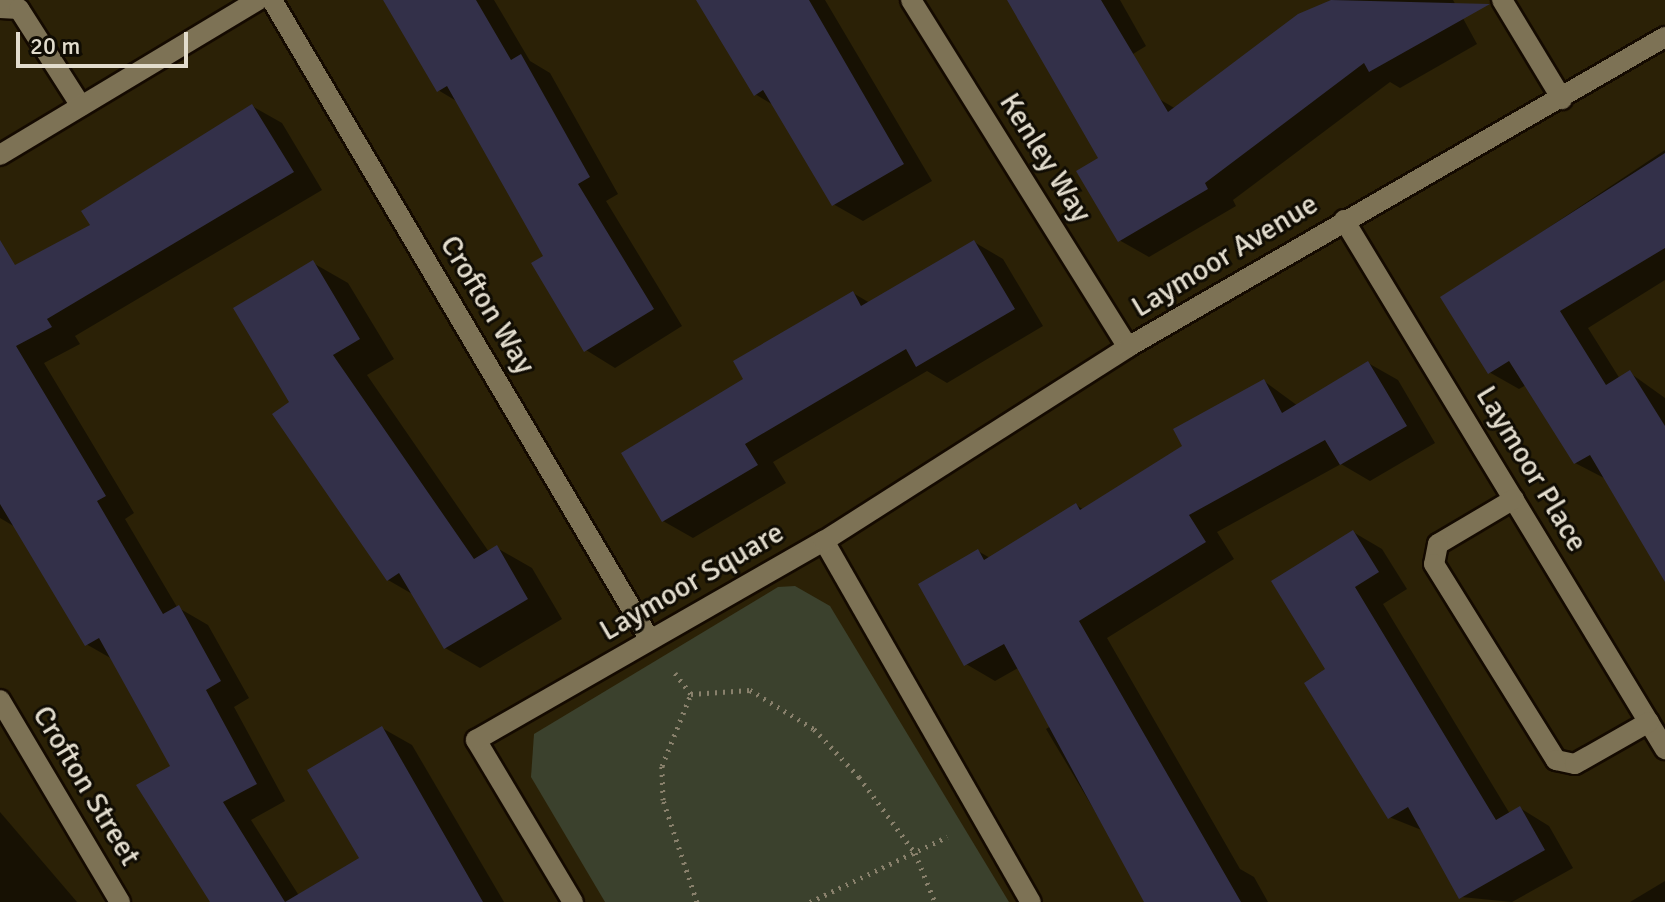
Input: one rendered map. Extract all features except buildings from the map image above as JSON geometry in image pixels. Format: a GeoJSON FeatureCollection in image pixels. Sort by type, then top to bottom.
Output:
{"type":"FeatureCollection","features":[{"type":"Feature","properties":{"kind":"street"},"geometry":{"type":"LineString","coordinates":[[0,155],[258,0]]}},
{"type":"Feature","properties":{"kind":"street","name":"Crofton Way"},"geometry":{"type":"LineString","coordinates":[[272,0],[650,640]]}},
{"type":"Feature","properties":{"kind":"street","name":"Kenley Way"},"geometry":{"type":"LineString","coordinates":[[911,0],[1128,347]]}},
{"type":"Feature","properties":{"kind":"street"},"geometry":{"type":"LineString","coordinates":[[1502,0],[1562,99]]}},
{"type":"Feature","properties":{"kind":"street"},"geometry":{"type":"LineString","coordinates":[[0,8],[19,9],[81,106]]}},
{"type":"Feature","properties":{"kind":"street","name":"Laymoor Avenue"},"geometry":{"type":"LineString","coordinates":[[824,541],[1128,347],[1665,37]]}},
{"type":"Feature","properties":{"kind":"street","name":"Laymoor Place"},"geometry":{"type":"LineString","coordinates":[[1344,220],[1665,749]]}},
{"type":"Feature","properties":{"kind":"street"},"geometry":{"type":"LineString","coordinates":[[1514,499],[1438,544],[1434,564],[1556,760],[1575,764],[1649,722]]}},
{"type":"Feature","properties":{"kind":"street","name":"Laymoor Square"},"geometry":{"type":"LineString","coordinates":[[573,902],[476,740],[824,541],[1031,902]]}},
{"type":"Feature","properties":{"kind":"street","name":"Crofton Street"},"geometry":{"type":"LineString","coordinates":[[0,700],[120,902]]}},
{"type":"Feature","properties":{"kind":"path"},"geometry":{"type":"LineString","coordinates":[[697,902],[663,800],[662,766],[691,694],[750,690],[776,700],[859,777],[915,853],[935,902]]}},
{"type":"Feature","properties":{"kind":"path"},"geometry":{"type":"LineString","coordinates":[[810,902],[984,818]]}},
{"type":"Feature","properties":{"kind":"green space"},"geometry":{"type":"Polygon","coordinates":[[[795,586],[830,606],[1009,902],[605,902],[531,777],[534,734],[778,587],[795,586]]]}}]}
